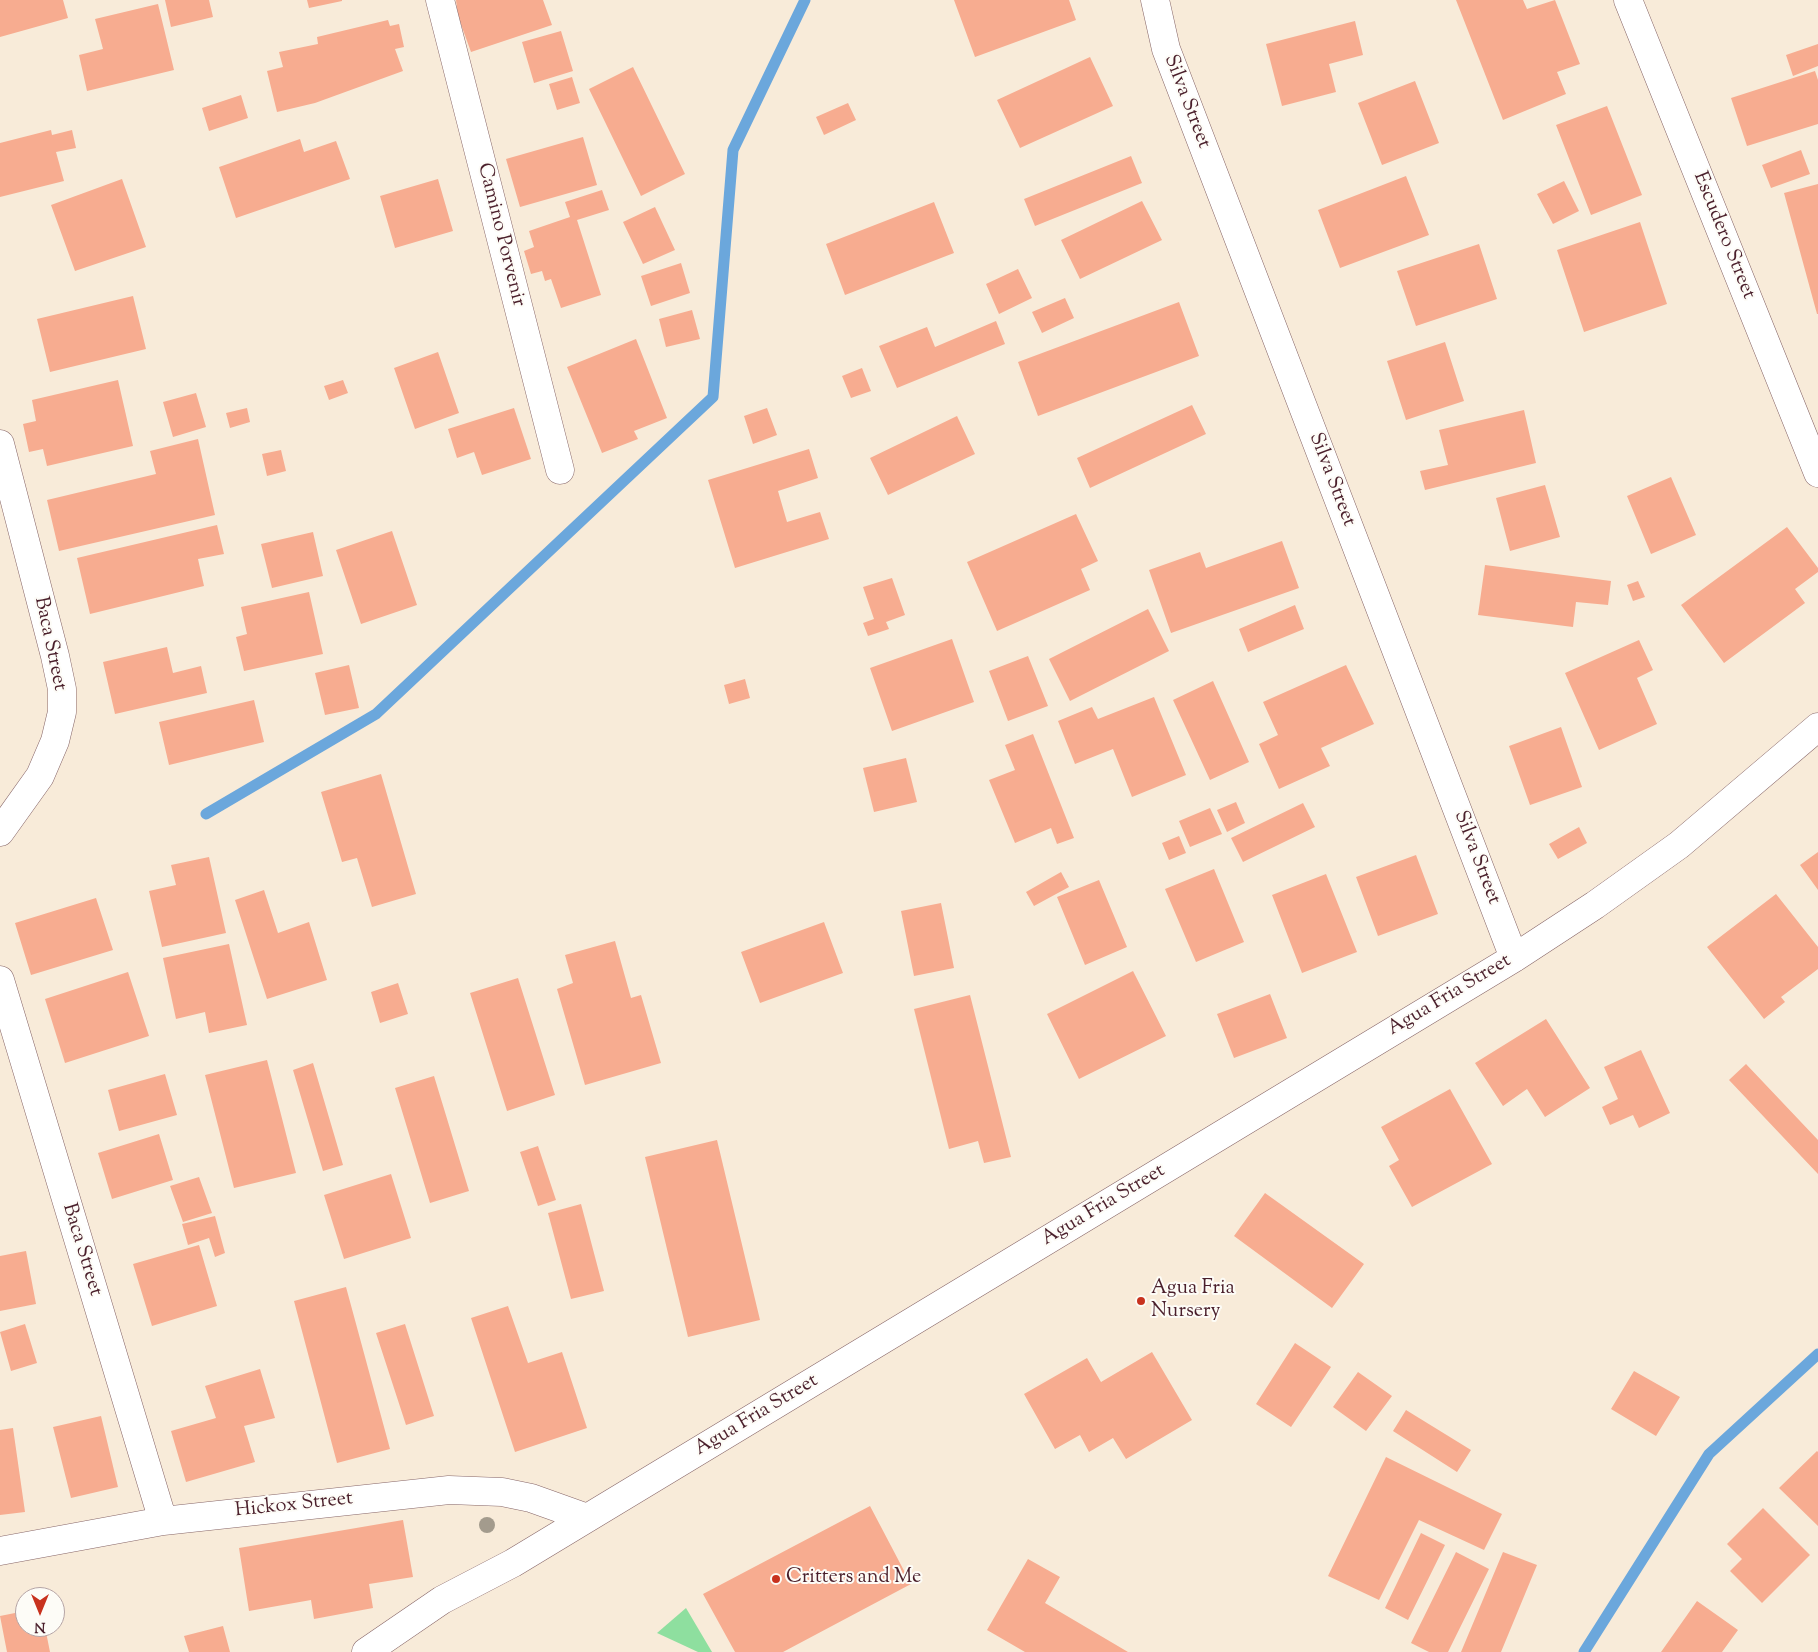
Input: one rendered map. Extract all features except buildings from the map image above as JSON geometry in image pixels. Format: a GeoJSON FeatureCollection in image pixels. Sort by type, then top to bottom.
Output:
{"type":"FeatureCollection","features":[{"type":"Feature","properties":{"kind":"street","name":"Camino Porvenir"},"geometry":{"type":"LineString","coordinates":[[440,0],[560,470]]}},
{"type":"Feature","properties":{"kind":"street","name":"Silva Street"},"geometry":{"type":"LineString","coordinates":[[1155,0],[1166,48],[1514,958]]}},
{"type":"Feature","properties":{"kind":"street","name":"Escudero Street"},"geometry":{"type":"LineString","coordinates":[[1628,0],[1818,472]]}},
{"type":"Feature","properties":{"kind":"street","name":"Baca Street"},"geometry":{"type":"LineString","coordinates":[[0,444],[55,656],[62,689],[62,712],[55,741],[40,776],[0,832]]}},
{"type":"Feature","properties":{"kind":"street","name":"Agua Fria Street"},"geometry":{"type":"LineString","coordinates":[[366,1652],[442,1600],[513,1563],[1514,958],[1596,905],[1679,845],[1818,727]]}},
{"type":"Feature","properties":{"kind":"street","name":"Baca Street"},"geometry":{"type":"LineString","coordinates":[[0,980],[163,1521]]}},
{"type":"Feature","properties":{"kind":"street","name":"Hickox Street"},"geometry":{"type":"LineString","coordinates":[[0,1551],[163,1521],[449,1490],[502,1492],[531,1498],[587,1518]]}},
{"type":"Feature","properties":{"kind":"green space"},"geometry":{"type":"Polygon","coordinates":[[[686,1608],[712,1652],[698,1652],[657,1633],[686,1608]]]}},
{"type":"Feature","properties":{"kind":"waterway"},"geometry":{"type":"LineString","coordinates":[[206,814],[376,714],[713,397],[733,150],[805,0]]}},
{"type":"Feature","properties":{"kind":"waterway"},"geometry":{"type":"LineString","coordinates":[[1584,1652],[1709,1454],[1818,1354]]}},
{"type":"Feature","properties":{"kind":"place","name":"Agua Fria Nursery"},"geometry":{"type":"Point","coordinates":[1141,1301]}},
{"type":"Feature","properties":{"kind":"place","name":"Critters and Me"},"geometry":{"type":"Point","coordinates":[776,1579]}}]}
